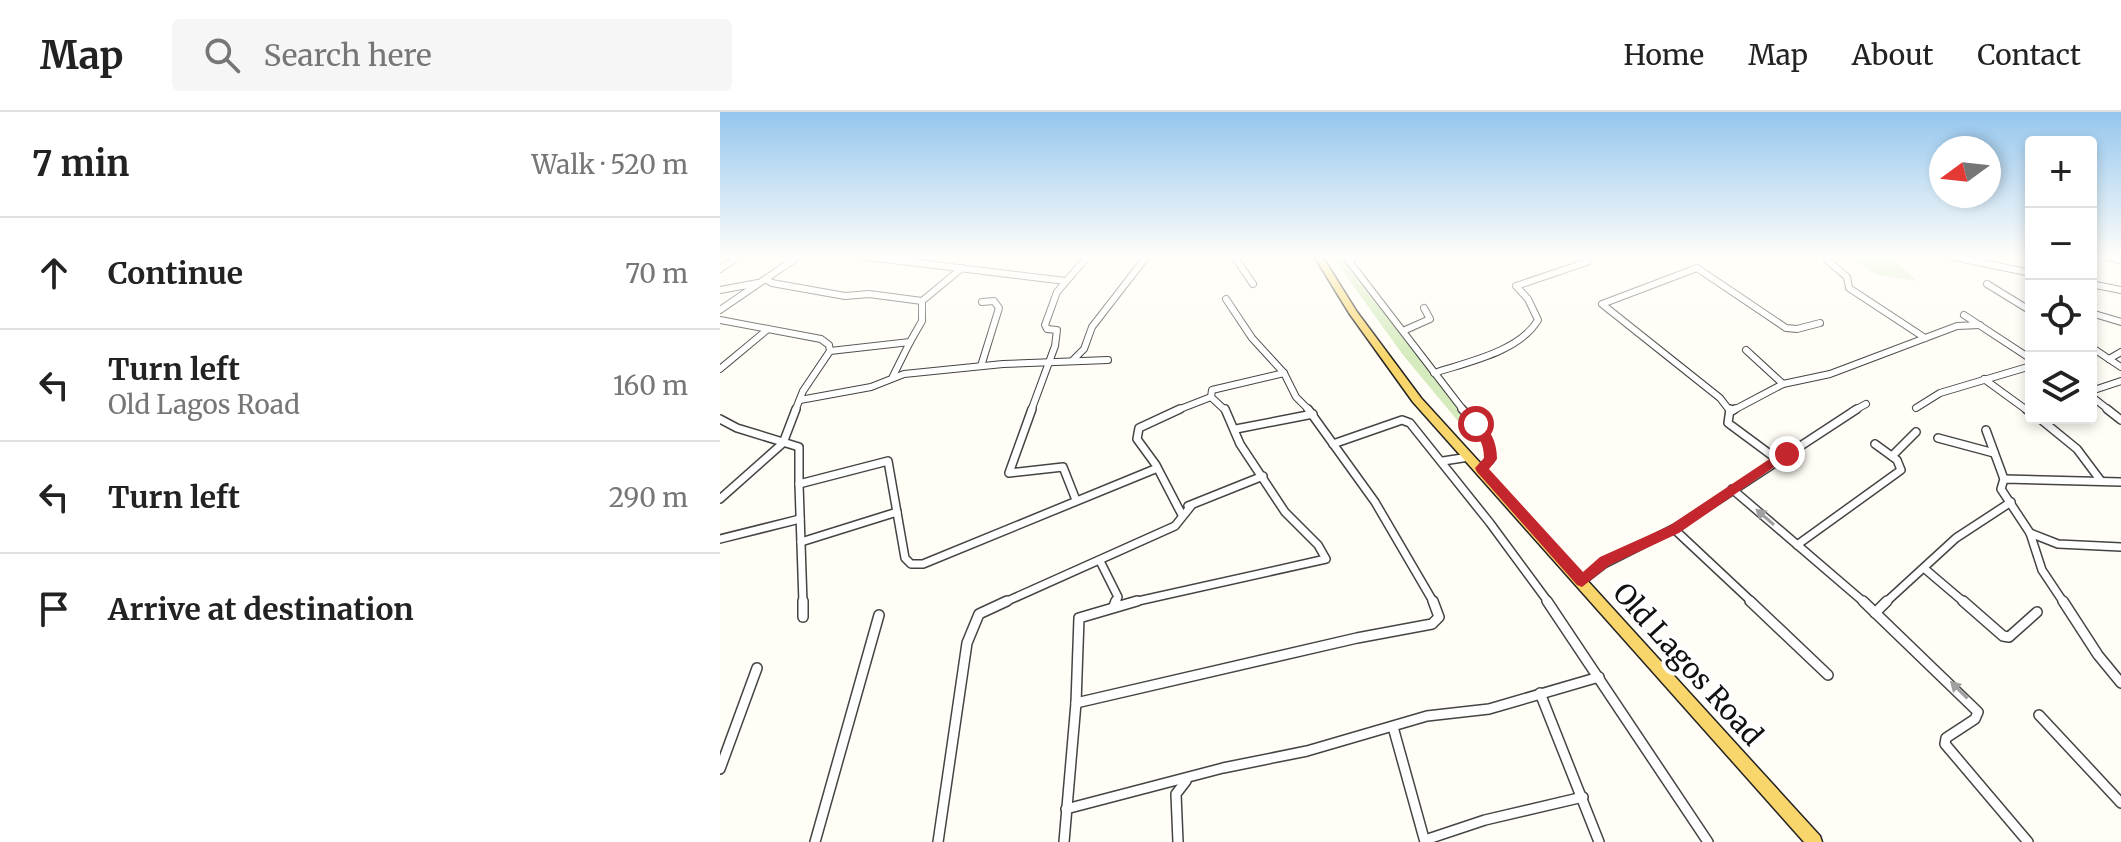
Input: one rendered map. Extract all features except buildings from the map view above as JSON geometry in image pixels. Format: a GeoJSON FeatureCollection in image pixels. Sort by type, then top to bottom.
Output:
{"type":"FeatureCollection","features":[{"type":"Feature","properties":{"kind":"main road","name":"Old Lagos Road"},"geometry":{"type":"LineString","coordinates":[[1339,290],[1409,389],[1814,842]]}},
{"type":"Feature","properties":{"kind":"street"},"geometry":{"type":"LineString","coordinates":[[720,310],[749,290]]}},
{"type":"Feature","properties":{"kind":"street"},"geometry":{"type":"LineString","coordinates":[[812,290],[845,296],[869,294],[922,301],[935,290]]}},
{"type":"Feature","properties":{"kind":"street"},"geometry":{"type":"LineString","coordinates":[[1060,290],[1051,305],[1051,314],[1045,325],[1047,329],[1057,330],[1055,346],[1009,473],[1045,466],[1063,467],[1076,500]]}},
{"type":"Feature","properties":{"kind":"street"},"geometry":{"type":"LineString","coordinates":[[1071,361],[1084,349],[1092,327],[1121,290]]}},
{"type":"Feature","properties":{"kind":"street"},"geometry":{"type":"LineString","coordinates":[[1371,290],[1486,436],[1491,459],[1482,468]]}},
{"type":"Feature","properties":{"kind":"street"},"geometry":{"type":"LineString","coordinates":[[1434,373],[1465,364],[1527,334],[1537,326],[1538,317],[1519,290]]}},
{"type":"Feature","properties":{"kind":"street"},"geometry":{"type":"LineString","coordinates":[[1640,290],[1602,304],[1720,398],[1730,412],[1728,423],[1778,460]]}},
{"type":"Feature","properties":{"kind":"street"},"geometry":{"type":"LineString","coordinates":[[1732,290],[1786,328],[1797,329],[1820,323]]}},
{"type":"Feature","properties":{"kind":"street"},"geometry":{"type":"LineString","coordinates":[[1852,290],[1925,338]]}},
{"type":"Feature","properties":{"kind":"street"},"geometry":{"type":"LineString","coordinates":[[1997,290],[2025,307]]}},
{"type":"Feature","properties":{"kind":"street"},"geometry":{"type":"LineString","coordinates":[[1076,703],[1432,624],[1439,617],[1433,601],[1375,502],[1313,414],[1296,397],[1284,373],[1252,338],[1226,299]]}},
{"type":"Feature","properties":{"kind":"street"},"geometry":{"type":"LineString","coordinates":[[893,376],[922,321],[922,301]]}},
{"type":"Feature","properties":{"kind":"street"},"geometry":{"type":"LineString","coordinates":[[981,366],[999,308],[994,301],[982,302]]}},
{"type":"Feature","properties":{"kind":"street"},"geometry":{"type":"LineString","coordinates":[[1403,331],[1430,319],[1424,308]]}},
{"type":"Feature","properties":{"kind":"street"},"geometry":{"type":"LineString","coordinates":[[1964,315],[2025,355]]}},
{"type":"Feature","properties":{"kind":"street"},"geometry":{"type":"LineString","coordinates":[[2097,315],[2121,322]]}},
{"type":"Feature","properties":{"kind":"street"},"geometry":{"type":"LineString","coordinates":[[720,320],[821,339],[829,345],[830,351],[808,381],[783,443],[720,499]]}},
{"type":"Feature","properties":{"kind":"street"},"geometry":{"type":"LineString","coordinates":[[1730,412],[1783,384],[1830,374],[1957,326],[1980,325]]}},
{"type":"Feature","properties":{"kind":"street"},"geometry":{"type":"LineString","coordinates":[[720,369],[768,329]]}},
{"type":"Feature","properties":{"kind":"street"},"geometry":{"type":"LineString","coordinates":[[830,351],[910,342]]}},
{"type":"Feature","properties":{"kind":"street"},"geometry":{"type":"LineString","coordinates":[[1746,350],[1783,384]]}},
{"type":"Feature","properties":{"kind":"street"},"geometry":{"type":"LineString","coordinates":[[2097,351],[2121,367]]}},
{"type":"Feature","properties":{"kind":"street"},"geometry":{"type":"LineString","coordinates":[[2109,359],[2121,352]]}},
{"type":"Feature","properties":{"kind":"street"},"geometry":{"type":"LineString","coordinates":[[800,400],[871,387],[893,376],[981,366],[1108,360]]}},
{"type":"Feature","properties":{"kind":"street"},"geometry":{"type":"LineString","coordinates":[[1916,408],[1940,393],[2025,368]]}},
{"type":"Feature","properties":{"kind":"street"},"geometry":{"type":"LineString","coordinates":[[1211,397],[1212,390],[1284,373]]}},
{"type":"Feature","properties":{"kind":"street"},"geometry":{"type":"LineString","coordinates":[[1984,379],[2025,409]]}},
{"type":"Feature","properties":{"kind":"street"},"geometry":{"type":"LineString","coordinates":[[2097,391],[2121,381]]}},
{"type":"Feature","properties":{"kind":"street"},"geometry":{"type":"LineString","coordinates":[[1064,842],[1076,703],[1079,618],[1164,593],[1286,572],[1326,559],[1318,545],[1285,512],[1240,444],[1236,429],[1223,406],[1211,397]]}},
{"type":"Feature","properties":{"kind":"street"},"geometry":{"type":"LineString","coordinates":[[1182,515],[1149,453],[1137,439],[1139,428],[1211,397]]}},
{"type":"Feature","properties":{"kind":"street"},"geometry":{"type":"LineString","coordinates":[[2097,399],[2121,420]]}},
{"type":"Feature","properties":{"kind":"street"},"geometry":{"type":"LineString","coordinates":[[1582,581],[1605,561],[1674,529],[1827,425],[1866,404]]}},
{"type":"Feature","properties":{"kind":"street"},"geometry":{"type":"LineString","coordinates":[[1236,429],[1313,414]]}},
{"type":"Feature","properties":{"kind":"street"},"geometry":{"type":"LineString","coordinates":[[720,419],[799,447],[803,617]]}},
{"type":"Feature","properties":{"kind":"street"},"geometry":{"type":"LineString","coordinates":[[1333,444],[1406,421],[1443,461],[1599,677],[1708,842]]}},
{"type":"Feature","properties":{"kind":"street"},"geometry":{"type":"LineString","coordinates":[[2046,424],[2077,449],[2101,481]]}},
{"type":"Feature","properties":{"kind":"street"},"geometry":{"type":"LineString","coordinates":[[1986,430],[2004,479]]}},
{"type":"Feature","properties":{"kind":"street"},"geometry":{"type":"LineString","coordinates":[[1892,456],[1916,432]]}},
{"type":"Feature","properties":{"kind":"street"},"geometry":{"type":"LineString","coordinates":[[1938,438],[1994,453]]}},
{"type":"Feature","properties":{"kind":"street"},"geometry":{"type":"LineString","coordinates":[[1797,545],[1901,470],[1901,465],[1892,456],[1875,444]]}},
{"type":"Feature","properties":{"kind":"street"},"geometry":{"type":"LineString","coordinates":[[1443,461],[1471,457]]}},
{"type":"Feature","properties":{"kind":"street"},"geometry":{"type":"LineString","coordinates":[[799,484],[888,461],[905,558],[911,564],[923,564],[1155,469]]}},
{"type":"Feature","properties":{"kind":"street"},"geometry":{"type":"LineString","coordinates":[[938,842],[967,643],[979,614],[1165,531],[1175,526],[1191,506],[1263,476]]}},
{"type":"Feature","properties":{"kind":"street"},"geometry":{"type":"LineString","coordinates":[[2004,479],[2120,483]]}},
{"type":"Feature","properties":{"kind":"street"},"geometry":{"type":"LineString","coordinates":[[2004,479],[2001,489],[2030,533],[2042,570],[2098,655],[2121,683]]}},
{"type":"Feature","properties":{"kind":"street"},"geometry":{"type":"LineString","coordinates":[[1732,489],[1939,670],[1978,712],[1975,719],[1946,738],[1945,744],[2028,842]]}},
{"type":"Feature","properties":{"kind":"street"},"geometry":{"type":"LineString","coordinates":[[1875,613],[1956,538],[2011,502]]}},
{"type":"Feature","properties":{"kind":"street"},"geometry":{"type":"LineString","coordinates":[[1178,506],[1191,506]]}},
{"type":"Feature","properties":{"kind":"street"},"geometry":{"type":"LineString","coordinates":[[801,542],[897,512]]}},
{"type":"Feature","properties":{"kind":"street"},"geometry":{"type":"LineString","coordinates":[[720,539],[800,519]]}},
{"type":"Feature","properties":{"kind":"street"},"geometry":{"type":"LineString","coordinates":[[1674,529],[1828,675]]}},
{"type":"Feature","properties":{"kind":"street"},"geometry":{"type":"LineString","coordinates":[[2030,533],[2058,544],[2121,547]]}},
{"type":"Feature","properties":{"kind":"street"},"geometry":{"type":"LineString","coordinates":[[1100,561],[1118,597],[1114,606]]}},
{"type":"Feature","properties":{"kind":"street"},"geometry":{"type":"LineString","coordinates":[[1925,569],[2003,636],[2009,637],[2037,612]]}},
{"type":"Feature","properties":{"kind":"street"},"geometry":{"type":"LineString","coordinates":[[815,842],[879,615]]}},
{"type":"Feature","properties":{"kind":"street"},"geometry":{"type":"LineString","coordinates":[[720,769],[757,668]]}},
{"type":"Feature","properties":{"kind":"street"},"geometry":{"type":"LineString","coordinates":[[1066,809],[1427,716],[1489,709],[1599,677]]}},
{"type":"Feature","properties":{"kind":"street"},"geometry":{"type":"LineString","coordinates":[[1540,693],[1599,842]]}},
{"type":"Feature","properties":{"kind":"street"},"geometry":{"type":"LineString","coordinates":[[2039,715],[2121,803]]}},
{"type":"Feature","properties":{"kind":"street"},"geometry":{"type":"LineString","coordinates":[[1393,727],[1402,770],[1413,795],[1425,841],[1485,820],[1583,797]]}},
{"type":"Feature","properties":{"kind":"street"},"geometry":{"type":"LineString","coordinates":[[1178,842],[1176,794],[1188,779]]}},
{"type":"Feature","properties":{"kind":"street"},"geometry":{"type":"LineString","coordinates":[[1164,784],[1176,794]]}},
{"type":"Feature","properties":{"kind":"green space"},"geometry":{"type":"Polygon","coordinates":[[[1356,290],[1365,290],[1457,401],[1472,438],[1403,355],[1356,290]]]}},
{"type":"Feature","properties":{"kind":"route"},"geometry":{"type":"LineString","coordinates":[[1476,424],[1486,436],[1491,449],[1491,459],[1482,468],[1518,513],[1582,581],[1605,561],[1674,529],[1787,454]]}}]}
